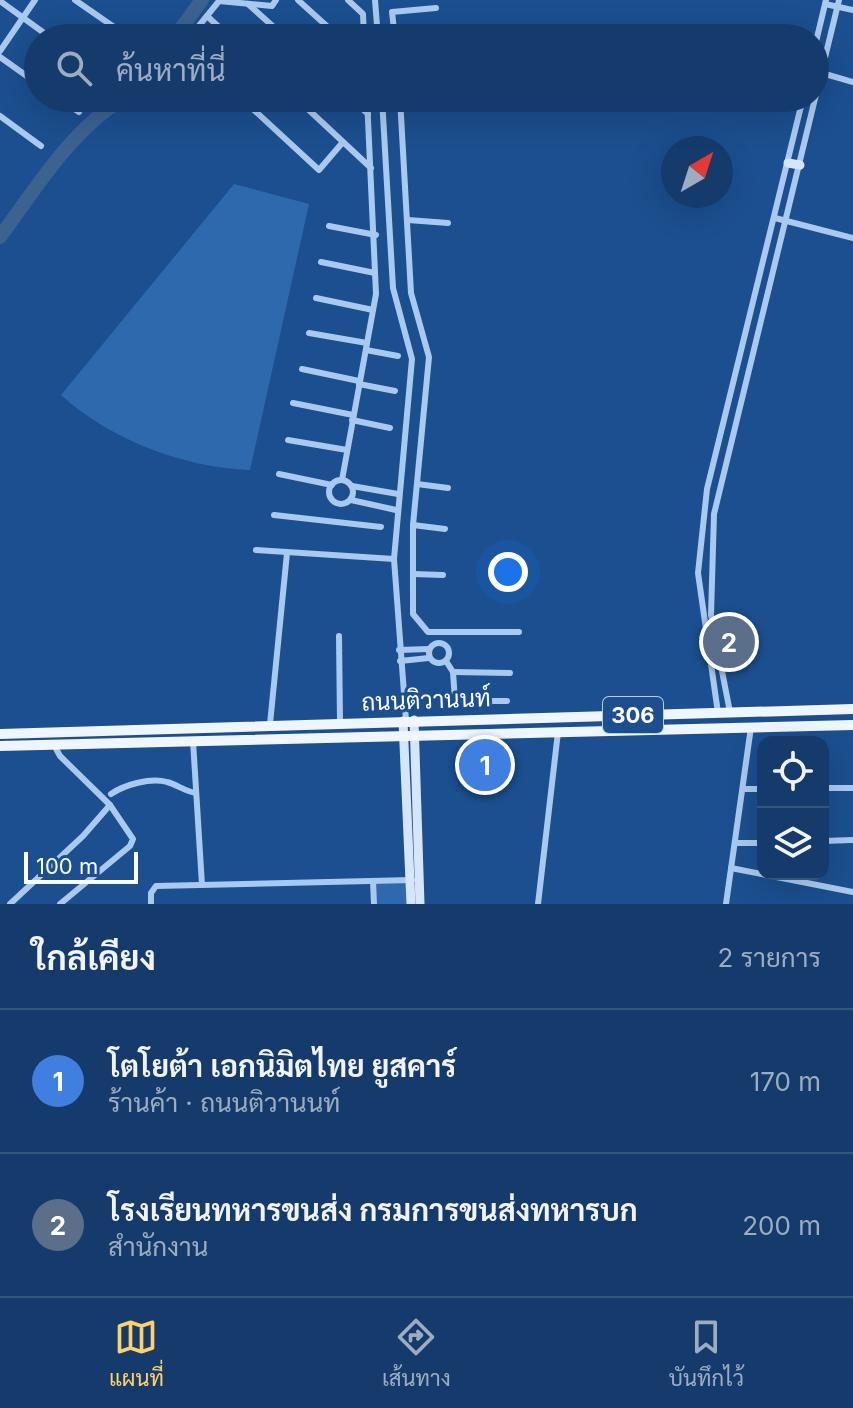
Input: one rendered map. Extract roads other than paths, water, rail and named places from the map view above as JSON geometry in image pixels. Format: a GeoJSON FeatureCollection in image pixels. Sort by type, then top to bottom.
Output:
{"type":"FeatureCollection","features":[{"type":"Feature","properties":{"kind":"main road","name":"ถนนติวานนท์"},"geometry":{"type":"LineString","coordinates":[[0,734],[853,709]]}},
{"type":"Feature","properties":{"kind":"main road"},"geometry":{"type":"LineString","coordinates":[[728,712],[734,728]]}},
{"type":"Feature","properties":{"kind":"main road","name":"ถนนติวานนท์"},"geometry":{"type":"LineString","coordinates":[[0,746],[853,725]]}},
{"type":"Feature","properties":{"kind":"street"},"geometry":{"type":"LineString","coordinates":[[0,51],[35,0]]}},
{"type":"Feature","properties":{"kind":"street"},"geometry":{"type":"LineString","coordinates":[[75,0],[110,24]]}},
{"type":"Feature","properties":{"kind":"street"},"geometry":{"type":"LineString","coordinates":[[200,24],[219,1],[272,6],[276,0]]}},
{"type":"Feature","properties":{"kind":"street"},"geometry":{"type":"LineString","coordinates":[[298,0],[325,24]]}},
{"type":"Feature","properties":{"kind":"street"},"geometry":{"type":"LineString","coordinates":[[348,0],[363,14],[363,24]]}},
{"type":"Feature","properties":{"kind":"street"},"geometry":{"type":"LineString","coordinates":[[375,0],[377,24]]}},
{"type":"Feature","properties":{"kind":"street"},"geometry":{"type":"LineString","coordinates":[[0,1],[31,24]]}},
{"type":"Feature","properties":{"kind":"street"},"geometry":{"type":"LineString","coordinates":[[820,24],[826,2],[839,3],[853,10]]}},
{"type":"Feature","properties":{"kind":"street"},"geometry":{"type":"LineString","coordinates":[[829,36],[839,3]]}},
{"type":"Feature","properties":{"kind":"street"},"geometry":{"type":"LineString","coordinates":[[248,4],[270,24]]}},
{"type":"Feature","properties":{"kind":"street"},"geometry":{"type":"LineString","coordinates":[[393,24],[392,12],[436,8]]}},
{"type":"Feature","properties":{"kind":"street"},"geometry":{"type":"LineString","coordinates":[[207,16],[216,24]]}},
{"type":"Feature","properties":{"kind":"street"},"geometry":{"type":"LineString","coordinates":[[0,57],[24,74]]}},
{"type":"Feature","properties":{"kind":"street"},"geometry":{"type":"LineString","coordinates":[[829,75],[853,82]]}},
{"type":"Feature","properties":{"kind":"street"},"geometry":{"type":"LineString","coordinates":[[256,112],[319,170],[343,142]]}},
{"type":"Feature","properties":{"kind":"street"},"geometry":{"type":"LineString","coordinates":[[311,112],[371,168]]}},
{"type":"Feature","properties":{"kind":"street"},"geometry":{"type":"LineString","coordinates":[[383,112],[393,288],[412,359],[396,510],[394,559],[407,720],[415,880],[420,904]]}},
{"type":"Feature","properties":{"kind":"street"},"geometry":{"type":"LineString","coordinates":[[401,112],[411,293],[429,357],[413,525],[413,614],[437,643],[448,649],[446,661],[453,672],[455,701],[507,701]]}},
{"type":"Feature","properties":{"kind":"street"},"geometry":{"type":"LineString","coordinates":[[728,712],[698,573],[707,489],[800,112]]}},
{"type":"Feature","properties":{"kind":"street"},"geometry":{"type":"LineString","coordinates":[[728,712],[711,615],[714,514],[810,112]]}},
{"type":"Feature","properties":{"kind":"street"},"geometry":{"type":"LineString","coordinates":[[342,480],[373,310],[376,235],[368,114]]}},
{"type":"Feature","properties":{"kind":"street"},"geometry":{"type":"LineString","coordinates":[[0,116],[41,146]]}},
{"type":"Feature","properties":{"kind":"street"},"geometry":{"type":"LineString","coordinates":[[788,163],[800,165]]}},
{"type":"Feature","properties":{"kind":"street"},"geometry":{"type":"LineString","coordinates":[[775,218],[853,238]]}},
{"type":"Feature","properties":{"kind":"street"},"geometry":{"type":"LineString","coordinates":[[408,220],[448,223]]}},
{"type":"Feature","properties":{"kind":"street"},"geometry":{"type":"LineString","coordinates":[[329,226],[376,235]]}},
{"type":"Feature","properties":{"kind":"street"},"geometry":{"type":"LineString","coordinates":[[321,262],[375,273]]}},
{"type":"Feature","properties":{"kind":"street"},"geometry":{"type":"LineString","coordinates":[[316,298],[373,310]]}},
{"type":"Feature","properties":{"kind":"street"},"geometry":{"type":"LineString","coordinates":[[309,333],[398,356]]}},
{"type":"Feature","properties":{"kind":"street"},"geometry":{"type":"LineString","coordinates":[[302,369],[395,391]]}},
{"type":"Feature","properties":{"kind":"street"},"geometry":{"type":"LineString","coordinates":[[293,403],[390,428]]}},
{"type":"Feature","properties":{"kind":"street"},"geometry":{"type":"LineString","coordinates":[[288,440],[347,450]]}},
{"type":"Feature","properties":{"kind":"street"},"geometry":{"type":"LineString","coordinates":[[279,474],[332,485],[342,480]]}},
{"type":"Feature","properties":{"kind":"street"},"geometry":{"type":"LineString","coordinates":[[342,480],[352,486],[398,494]]}},
{"type":"Feature","properties":{"kind":"street"},"geometry":{"type":"LineString","coordinates":[[417,484],[448,488]]}},
{"type":"Feature","properties":{"kind":"street"},"geometry":{"type":"LineString","coordinates":[[332,485],[330,496],[337,504],[335,523]]}},
{"type":"Feature","properties":{"kind":"street"},"geometry":{"type":"LineString","coordinates":[[351,500],[352,486]]}},
{"type":"Feature","properties":{"kind":"street"},"geometry":{"type":"LineString","coordinates":[[337,504],[351,500],[396,510]]}},
{"type":"Feature","properties":{"kind":"street"},"geometry":{"type":"LineString","coordinates":[[274,515],[381,527]]}},
{"type":"Feature","properties":{"kind":"street"},"geometry":{"type":"LineString","coordinates":[[413,525],[445,529]]}},
{"type":"Feature","properties":{"kind":"street"},"geometry":{"type":"LineString","coordinates":[[256,550],[394,559]]}},
{"type":"Feature","properties":{"kind":"street"},"geometry":{"type":"LineString","coordinates":[[270,724],[287,553]]}},
{"type":"Feature","properties":{"kind":"street"},"geometry":{"type":"LineString","coordinates":[[413,574],[443,575]]}},
{"type":"Feature","properties":{"kind":"street"},"geometry":{"type":"LineString","coordinates":[[428,632],[519,632]]}},
{"type":"Feature","properties":{"kind":"street"},"geometry":{"type":"LineString","coordinates":[[339,636],[340,722]]}},
{"type":"Feature","properties":{"kind":"street"},"geometry":{"type":"LineString","coordinates":[[399,650],[429,649],[437,643]]}},
{"type":"Feature","properties":{"kind":"street"},"geometry":{"type":"LineString","coordinates":[[429,649],[429,658]]}},
{"type":"Feature","properties":{"kind":"street"},"geometry":{"type":"LineString","coordinates":[[400,661],[429,658],[437,664],[446,661]]}},
{"type":"Feature","properties":{"kind":"street"},"geometry":{"type":"LineString","coordinates":[[453,672],[510,673]]}},
{"type":"Feature","properties":{"kind":"street"},"geometry":{"type":"LineString","coordinates":[[726,904],[751,727]]}},
{"type":"Feature","properties":{"kind":"street"},"geometry":{"type":"LineString","coordinates":[[538,904],[558,732]]}},
{"type":"Feature","properties":{"kind":"street"},"geometry":{"type":"LineString","coordinates":[[193,741],[202,885]]}},
{"type":"Feature","properties":{"kind":"street"},"geometry":{"type":"LineString","coordinates":[[54,745],[60,756],[110,805],[133,839],[130,846],[60,904]]}},
{"type":"Feature","properties":{"kind":"street"},"geometry":{"type":"LineString","coordinates":[[111,794],[123,786],[161,781],[181,791],[196,793]]}},
{"type":"Feature","properties":{"kind":"street"},"geometry":{"type":"LineString","coordinates":[[829,788],[853,788]]}},
{"type":"Feature","properties":{"kind":"street"},"geometry":{"type":"LineString","coordinates":[[743,789],[757,789]]}},
{"type":"Feature","properties":{"kind":"street"},"geometry":{"type":"LineString","coordinates":[[10,904],[83,836],[110,805]]}},
{"type":"Feature","properties":{"kind":"street"},"geometry":{"type":"LineString","coordinates":[[829,841],[853,840]]}},
{"type":"Feature","properties":{"kind":"street"},"geometry":{"type":"LineString","coordinates":[[735,843],[757,843]]}},
{"type":"Feature","properties":{"kind":"street"},"geometry":{"type":"LineString","coordinates":[[731,868],[853,892]]}},
{"type":"Feature","properties":{"kind":"street"},"geometry":{"type":"LineString","coordinates":[[151,904],[151,893],[156,886],[415,880]]}},
{"type":"Feature","properties":{"kind":"street"},"geometry":{"type":"LineString","coordinates":[[411,904],[415,880]]}},
{"type":"Feature","properties":{"kind":"street"},"geometry":{"type":"LineString","coordinates":[[373,881],[374,904]]}},
{"type":"Feature","properties":{"kind":"waterway"},"geometry":{"type":"LineString","coordinates":[[184,24],[202,0]]}},
{"type":"Feature","properties":{"kind":"waterway"},"geometry":{"type":"LineString","coordinates":[[0,237],[71,143],[104,112]]}},
{"type":"Feature","properties":{"kind":"place","name":"โรงเรียนทหารขนส่ง กรมการขนส่งทหารบก"},"geometry":{"type":"Point","coordinates":[729,642]}},
{"type":"Feature","properties":{"kind":"place","name":"โตโยต้า เอกนิมิตไทย ยูสคาร์"},"geometry":{"type":"Point","coordinates":[485,765]}}]}
